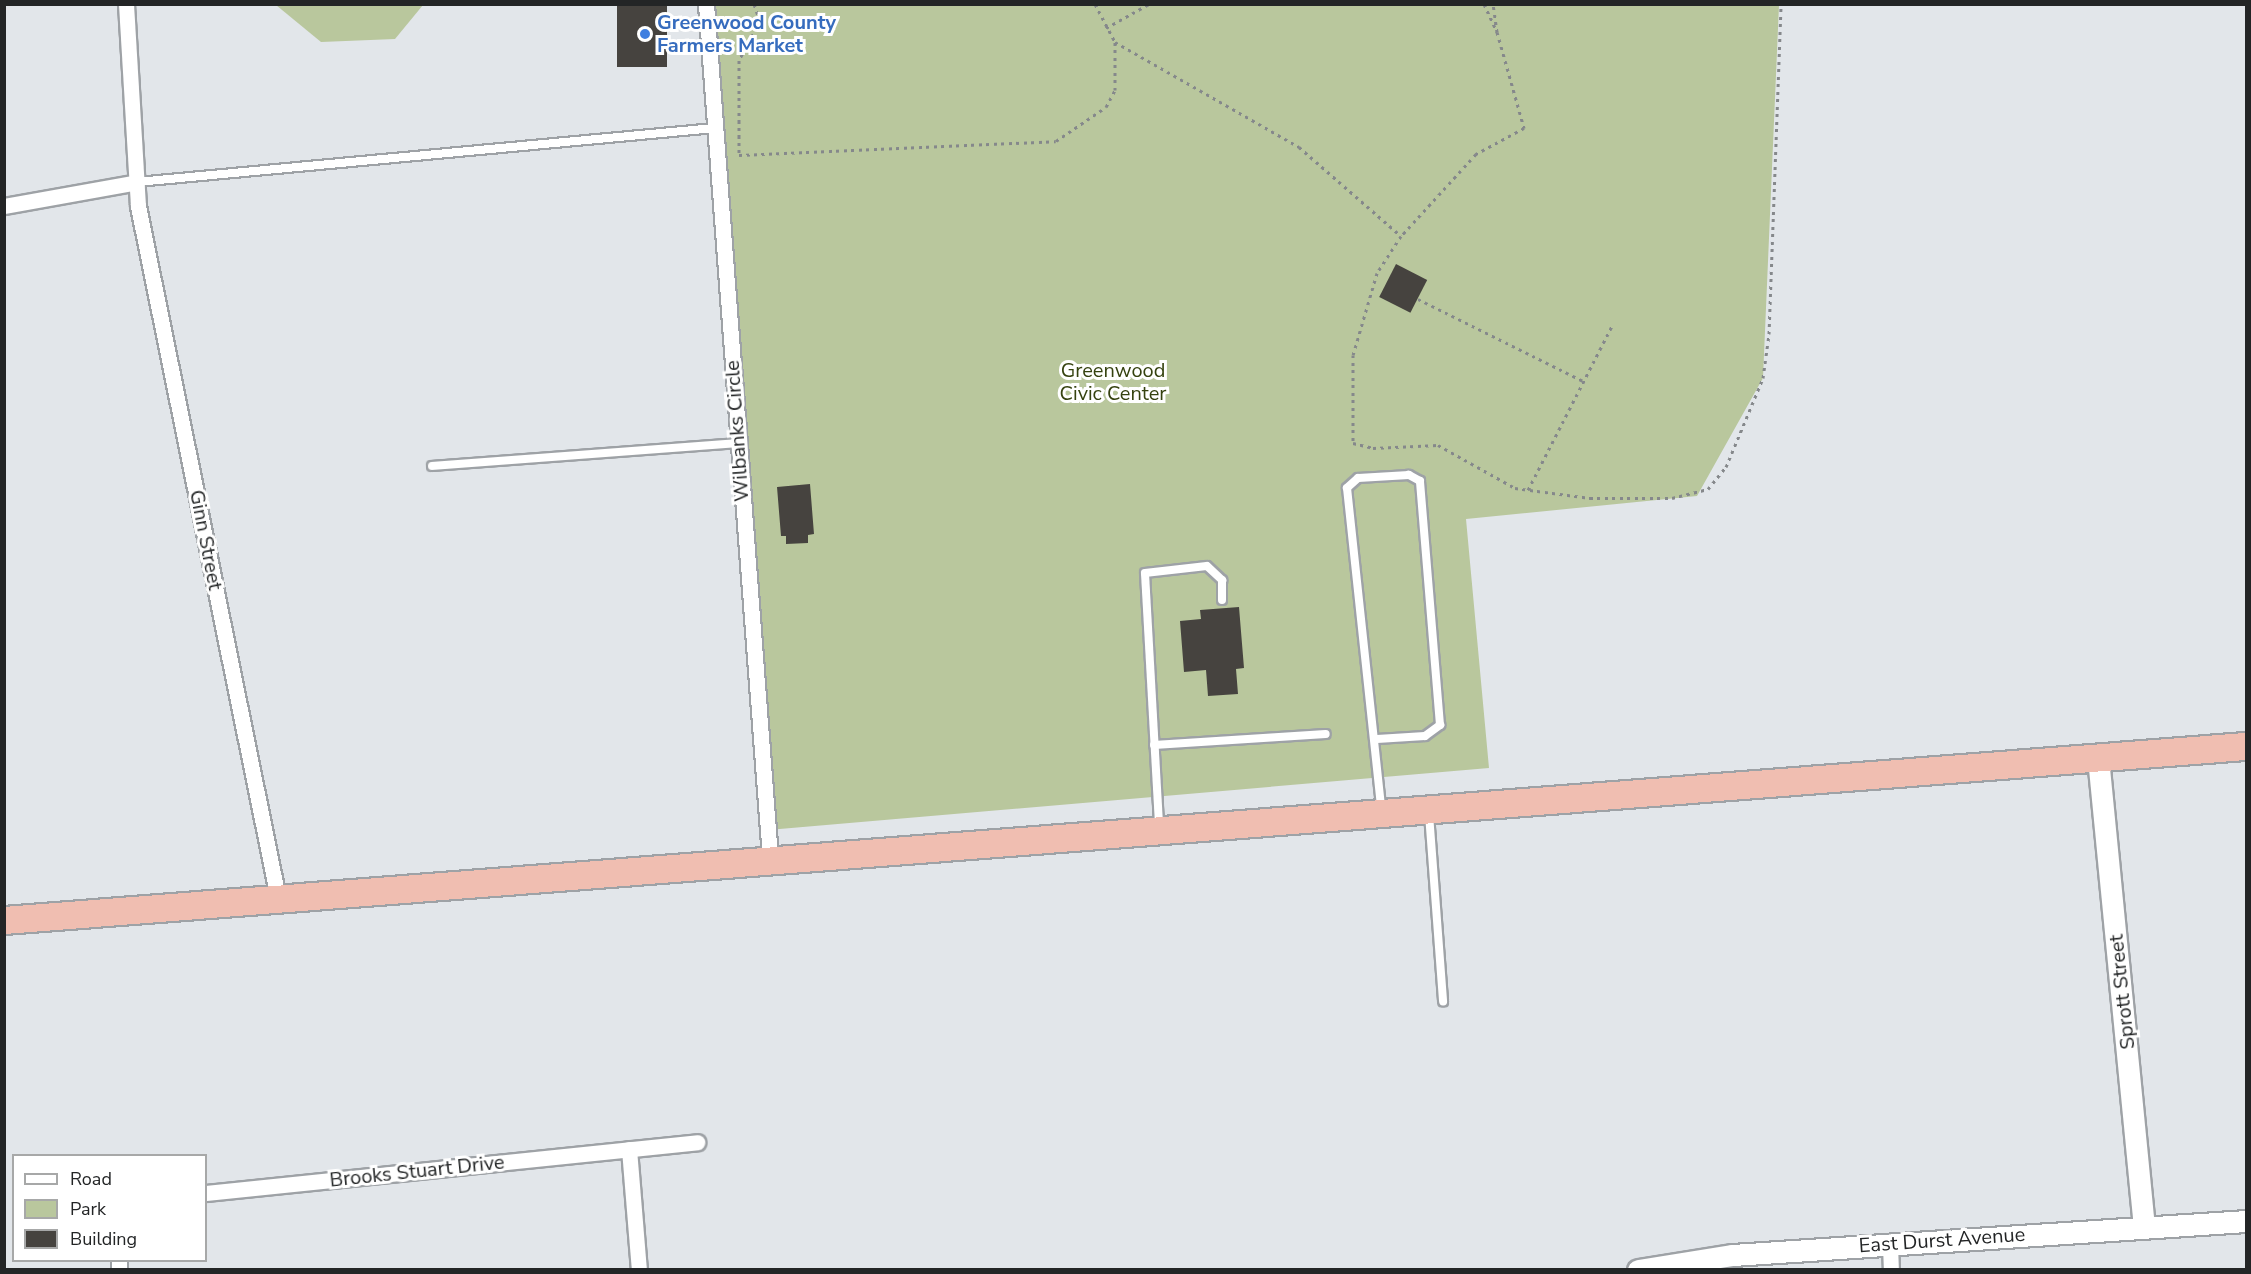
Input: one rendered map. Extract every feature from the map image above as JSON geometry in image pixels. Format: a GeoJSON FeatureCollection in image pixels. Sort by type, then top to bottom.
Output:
{"type":"FeatureCollection","features":[{"type":"Feature","properties":{"kind":"highway"},"geometry":{"type":"LineString","coordinates":[[4,920],[770,858],[1429,810],[2247,746]]}},
{"type":"Feature","properties":{"kind":"street","name":"Ginn Street"},"geometry":{"type":"LineString","coordinates":[[126,4],[137,182],[278,898]]}},
{"type":"Feature","properties":{"kind":"street","name":"Wilbanks Circle"},"geometry":{"type":"LineString","coordinates":[[706,4],[770,858]]}},
{"type":"Feature","properties":{"kind":"street"},"geometry":{"type":"LineString","coordinates":[[4,206],[137,182]]}},
{"type":"Feature","properties":{"kind":"street","name":"Sprott Street"},"geometry":{"type":"LineString","coordinates":[[2098,758],[2144,1226]]}},
{"type":"Feature","properties":{"kind":"street","name":"Brooks Stuart Drive"},"geometry":{"type":"LineString","coordinates":[[207,1193],[697,1142]]}},
{"type":"Feature","properties":{"kind":"street"},"geometry":{"type":"LineString","coordinates":[[629,1149],[639,1269]]}},
{"type":"Feature","properties":{"kind":"street","name":"East Durst Avenue"},"geometry":{"type":"LineString","coordinates":[[1638,1269],[1733,1255],[2144,1226],[2247,1221]]}},
{"type":"Feature","properties":{"kind":"street"},"geometry":{"type":"LineString","coordinates":[[1890,1244],[1891,1269]]}},
{"type":"Feature","properties":{"kind":"lane"},"geometry":{"type":"LineString","coordinates":[[137,182],[715,128]]}},
{"type":"Feature","properties":{"kind":"lane"},"geometry":{"type":"LineString","coordinates":[[432,466],[738,443]]}},
{"type":"Feature","properties":{"kind":"lane"},"geometry":{"type":"LineString","coordinates":[[1377,739],[1425,735],[1440,725],[1420,481],[1409,475],[1358,478],[1347,488],[1377,739],[1381,813]]}},
{"type":"Feature","properties":{"kind":"lane"},"geometry":{"type":"LineString","coordinates":[[1159,829],[1145,573],[1207,566],[1222,580],[1222,600]]}},
{"type":"Feature","properties":{"kind":"lane"},"geometry":{"type":"LineString","coordinates":[[1154,745],[1326,734]]}},
{"type":"Feature","properties":{"kind":"lane"},"geometry":{"type":"LineString","coordinates":[[1429,810],[1443,1001]]}},
{"type":"Feature","properties":{"kind":"path"},"geometry":{"type":"LineString","coordinates":[[754,4],[760,21],[739,60],[739,155],[1056,141],[1106,107],[1115,90],[1115,42]]}},
{"type":"Feature","properties":{"kind":"path"},"geometry":{"type":"LineString","coordinates":[[1095,4],[1115,42],[1299,147],[1401,236]]}},
{"type":"Feature","properties":{"kind":"path"},"geometry":{"type":"LineString","coordinates":[[1106,28],[1149,4]]}},
{"type":"Feature","properties":{"kind":"path"},"geometry":{"type":"LineString","coordinates":[[1484,4],[1497,32]]}},
{"type":"Feature","properties":{"kind":"path"},"geometry":{"type":"LineString","coordinates":[[1493,4],[1497,32],[1524,128],[1476,154],[1401,236],[1362,310],[1353,355],[1353,443],[1373,448],[1438,445],[1497,482],[1528,490],[1590,498],[1697,496],[1726,467],[1763,378],[1769,334],[1781,4]]}},
{"type":"Feature","properties":{"kind":"path"},"geometry":{"type":"LineString","coordinates":[[1418,299],[1583,381]]}},
{"type":"Feature","properties":{"kind":"path"},"geometry":{"type":"LineString","coordinates":[[1528,490],[1612,326]]}},
{"type":"Feature","properties":{"kind":"green space"},"geometry":{"type":"Polygon","coordinates":[[[276,5],[423,5],[395,39],[321,42],[276,5]]]}},
{"type":"Feature","properties":{"kind":"green space","name":"Greenwood Civic Center"},"geometry":{"type":"Polygon","coordinates":[[[711,5],[1779,5],[1763,378],[1697,496],[1466,519],[1489,768],[768,830],[711,5]]]}},
{"type":"Feature","properties":{"kind":"building","name":"Greenwood County Farmers Market"},"geometry":{"type":"Polygon","coordinates":[[[617,4],[667,4],[667,67],[617,67],[617,4]]]}},
{"type":"Feature","properties":{"kind":"building"},"geometry":{"type":"Polygon","coordinates":[[[1396,264],[1427,280],[1410,313],[1379,297],[1396,264]]]}},
{"type":"Feature","properties":{"kind":"building"},"geometry":{"type":"Polygon","coordinates":[[[810,484],[814,534],[808,535],[808,543],[786,544],[786,536],[781,536],[777,487],[810,484]]]}},
{"type":"Feature","properties":{"kind":"building"},"geometry":{"type":"Polygon","coordinates":[[[1239,607],[1244,668],[1236,669],[1238,694],[1208,696],[1206,670],[1184,672],[1180,621],[1201,619],[1200,610],[1239,607]]]}},
{"type":"Feature","properties":{"kind":"place","name":"Greenwood County Farmers Market"},"geometry":{"type":"Point","coordinates":[645,34]}}]}
